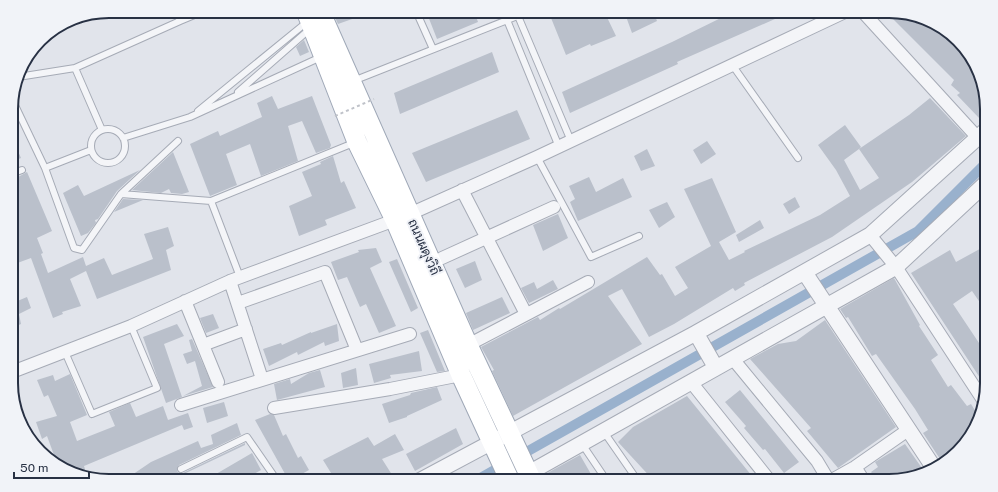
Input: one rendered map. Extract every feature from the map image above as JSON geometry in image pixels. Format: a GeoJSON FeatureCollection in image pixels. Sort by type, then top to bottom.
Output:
{"type":"FeatureCollection","features":[{"type":"Feature","properties":{"kind":"main road","name":"ถนนผดุงวิถี"},"geometry":{"type":"LineString","coordinates":[[309,18],[325,56],[357,142],[402,217],[468,345],[510,437],[528,472]]}},
{"type":"Feature","properties":{"kind":"main road","name":"ถนนผดุงวิถี"},"geometry":{"type":"LineString","coordinates":[[323,18],[352,82],[461,375],[507,474]]}},
{"type":"Feature","properties":{"kind":"street"},"geometry":{"type":"LineString","coordinates":[[18,370],[131,326],[235,279],[402,217],[559,147],[833,18]]}},
{"type":"Feature","properties":{"kind":"street"},"geometry":{"type":"LineString","coordinates":[[869,18],[980,132]]}},
{"type":"Feature","properties":{"kind":"street"},"geometry":{"type":"LineString","coordinates":[[434,474],[494,446],[805,273],[870,234],[980,136]]}},
{"type":"Feature","properties":{"kind":"street"},"geometry":{"type":"LineString","coordinates":[[528,472],[604,432],[716,368],[828,307],[896,267],[980,189]]}},
{"type":"Feature","properties":{"kind":"street"},"geometry":{"type":"LineString","coordinates":[[462,190],[526,314]]}},
{"type":"Feature","properties":{"kind":"street"},"geometry":{"type":"LineString","coordinates":[[442,258],[554,207]]}},
{"type":"Feature","properties":{"kind":"street"},"geometry":{"type":"LineString","coordinates":[[870,234],[896,267],[979,394]]}},
{"type":"Feature","properties":{"kind":"street"},"geometry":{"type":"LineString","coordinates":[[238,303],[325,272],[357,350]]}},
{"type":"Feature","properties":{"kind":"street"},"geometry":{"type":"LineString","coordinates":[[805,273],[931,464]]}},
{"type":"Feature","properties":{"kind":"street"},"geometry":{"type":"LineString","coordinates":[[235,279],[238,303],[262,380]]}},
{"type":"Feature","properties":{"kind":"street"},"geometry":{"type":"LineString","coordinates":[[468,345],[588,282]]}},
{"type":"Feature","properties":{"kind":"street"},"geometry":{"type":"LineString","coordinates":[[185,301],[218,382]]}},
{"type":"Feature","properties":{"kind":"street"},"geometry":{"type":"LineString","coordinates":[[203,345],[246,329]]}},
{"type":"Feature","properties":{"kind":"street"},"geometry":{"type":"LineString","coordinates":[[696,333],[716,368]]}},
{"type":"Feature","properties":{"kind":"street"},"geometry":{"type":"LineString","coordinates":[[180,405],[410,334]]}},
{"type":"Feature","properties":{"kind":"street"},"geometry":{"type":"LineString","coordinates":[[733,359],[825,474]]}},
{"type":"Feature","properties":{"kind":"street"},"geometry":{"type":"LineString","coordinates":[[274,408],[390,390],[461,375]]}},
{"type":"Feature","properties":{"kind":"street"},"geometry":{"type":"LineString","coordinates":[[691,382],[764,474]]}},
{"type":"Feature","properties":{"kind":"street"},"geometry":{"type":"LineString","coordinates":[[842,474],[908,430]]}},
{"type":"Feature","properties":{"kind":"street"},"geometry":{"type":"LineString","coordinates":[[855,467],[860,474]]}},
{"type":"Feature","properties":{"kind":"lane"},"geometry":{"type":"LineString","coordinates":[[24,76],[75,68],[187,18]]}},
{"type":"Feature","properties":{"kind":"lane"},"geometry":{"type":"LineString","coordinates":[[190,117],[311,18]]}},
{"type":"Feature","properties":{"kind":"lane"},"geometry":{"type":"LineString","coordinates":[[232,97],[323,18]]}},
{"type":"Feature","properties":{"kind":"lane"},"geometry":{"type":"LineString","coordinates":[[419,18],[433,49]]}},
{"type":"Feature","properties":{"kind":"lane"},"geometry":{"type":"LineString","coordinates":[[352,82],[512,18]]}},
{"type":"Feature","properties":{"kind":"lane"},"geometry":{"type":"LineString","coordinates":[[519,18],[571,141]]}},
{"type":"Feature","properties":{"kind":"lane"},"geometry":{"type":"LineString","coordinates":[[507,20],[559,147]]}},
{"type":"Feature","properties":{"kind":"lane"},"geometry":{"type":"LineString","coordinates":[[124,138],[190,117],[325,56]]}},
{"type":"Feature","properties":{"kind":"lane"},"geometry":{"type":"LineString","coordinates":[[733,66],[798,158]]}},
{"type":"Feature","properties":{"kind":"lane"},"geometry":{"type":"LineString","coordinates":[[75,68],[102,130]]}},
{"type":"Feature","properties":{"kind":"lane"},"geometry":{"type":"LineString","coordinates":[[18,112],[45,168],[74,248],[82,250],[121,194],[178,141]]}},
{"type":"Feature","properties":{"kind":"lane"},"geometry":{"type":"LineString","coordinates":[[102,130],[112,130],[124,138],[124,153],[114,163],[109,164],[100,162],[93,155],[91,150],[92,140],[94,136],[102,130]]}},
{"type":"Feature","properties":{"kind":"lane"},"geometry":{"type":"LineString","coordinates":[[121,194],[211,201],[357,142]]}},
{"type":"Feature","properties":{"kind":"lane"},"geometry":{"type":"LineString","coordinates":[[45,168],[91,150]]}},
{"type":"Feature","properties":{"kind":"lane"},"geometry":{"type":"LineString","coordinates":[[537,157],[591,256],[638,236]]}},
{"type":"Feature","properties":{"kind":"lane"},"geometry":{"type":"LineString","coordinates":[[18,171],[22,170]]}},
{"type":"Feature","properties":{"kind":"lane"},"geometry":{"type":"LineString","coordinates":[[211,201],[235,279]]}},
{"type":"Feature","properties":{"kind":"lane"},"geometry":{"type":"LineString","coordinates":[[65,352],[92,414],[157,388],[131,326]]}},
{"type":"Feature","properties":{"kind":"lane"},"geometry":{"type":"LineString","coordinates":[[604,432],[633,474]]}},
{"type":"Feature","properties":{"kind":"lane"},"geometry":{"type":"LineString","coordinates":[[181,468],[247,437],[273,474]]}},
{"type":"Feature","properties":{"kind":"lane"},"geometry":{"type":"LineString","coordinates":[[582,444],[602,474]]}},
{"type":"Feature","properties":{"kind":"path"},"geometry":{"type":"LineString","coordinates":[[334,116],[374,99]]}},
{"type":"Feature","properties":{"kind":"building"},"geometry":{"type":"Polygon","coordinates":[[[335,18],[355,18],[338,24],[335,18]]]}},
{"type":"Feature","properties":{"kind":"building"},"geometry":{"type":"Polygon","coordinates":[[[429,18],[477,18],[478,22],[437,39],[429,18]]]}},
{"type":"Feature","properties":{"kind":"building"},"geometry":{"type":"Polygon","coordinates":[[[551,18],[607,18],[616,36],[591,46],[590,44],[566,55],[551,18]]]}},
{"type":"Feature","properties":{"kind":"building"},"geometry":{"type":"Polygon","coordinates":[[[627,18],[656,18],[657,21],[632,33],[627,18]]]}},
{"type":"Feature","properties":{"kind":"building"},"geometry":{"type":"Polygon","coordinates":[[[721,18],[777,18],[677,62],[678,64],[570,113],[562,92],[721,18]]]}},
{"type":"Feature","properties":{"kind":"building"},"geometry":{"type":"Polygon","coordinates":[[[892,18],[907,20],[929,27],[939,33],[957,49],[971,69],[977,86],[980,119],[957,95],[960,93],[951,85],[954,80],[892,18]]]}},
{"type":"Feature","properties":{"kind":"building"},"geometry":{"type":"Polygon","coordinates":[[[304,40],[309,52],[300,56],[296,47],[304,40]]]}},
{"type":"Feature","properties":{"kind":"building"},"geometry":{"type":"Polygon","coordinates":[[[492,52],[499,72],[400,114],[394,93],[492,52]]]}},
{"type":"Feature","properties":{"kind":"building"},"geometry":{"type":"Polygon","coordinates":[[[272,96],[278,109],[312,96],[331,145],[330,148],[316,153],[302,121],[288,126],[298,161],[261,176],[250,144],[226,154],[237,185],[210,196],[190,144],[218,131],[220,136],[262,117],[257,103],[272,96]]]}},
{"type":"Feature","properties":{"kind":"building"},"geometry":{"type":"Polygon","coordinates":[[[930,98],[966,136],[912,182],[832,237],[744,283],[745,285],[735,291],[733,288],[674,324],[649,337],[622,289],[608,296],[642,344],[513,416],[492,371],[494,370],[481,347],[538,317],[540,320],[647,257],[660,275],[662,274],[675,296],[688,288],[675,267],[711,246],[684,189],[712,178],[736,232],[719,242],[729,260],[745,252],[744,251],[820,215],[850,196],[836,170],[818,145],[845,125],[861,147],[859,149],[909,115],[930,98]],[[859,149],[844,160],[860,190],[879,178],[859,149]]]}},
{"type":"Feature","properties":{"kind":"building"},"geometry":{"type":"Polygon","coordinates":[[[517,110],[530,139],[426,182],[412,153],[517,110]]]}},
{"type":"Feature","properties":{"kind":"building"},"geometry":{"type":"Polygon","coordinates":[[[707,141],[716,154],[701,164],[693,150],[707,141]]]}},
{"type":"Feature","properties":{"kind":"building"},"geometry":{"type":"Polygon","coordinates":[[[647,149],[655,166],[641,171],[634,156],[647,149]]]}},
{"type":"Feature","properties":{"kind":"building"},"geometry":{"type":"Polygon","coordinates":[[[18,151],[21,158],[18,159],[18,151]]]}},
{"type":"Feature","properties":{"kind":"building"},"geometry":{"type":"Polygon","coordinates":[[[173,152],[189,192],[182,194],[171,193],[169,189],[161,193],[132,190],[173,152]]]}},
{"type":"Feature","properties":{"kind":"building"},"geometry":{"type":"Polygon","coordinates":[[[333,156],[341,183],[344,181],[356,208],[325,220],[327,225],[299,236],[289,206],[312,196],[302,172],[321,164],[320,162],[333,156]]]}},
{"type":"Feature","properties":{"kind":"building"},"geometry":{"type":"Polygon","coordinates":[[[140,170],[117,191],[98,219],[95,220],[96,223],[88,233],[81,236],[63,193],[78,185],[84,196],[140,170]]]}},
{"type":"Feature","properties":{"kind":"building"},"geometry":{"type":"Polygon","coordinates":[[[27,172],[52,231],[37,238],[43,253],[41,254],[48,273],[83,257],[86,266],[104,258],[112,275],[153,259],[144,234],[168,227],[174,246],[166,250],[171,270],[97,299],[86,271],[70,279],[81,306],[62,312],[63,314],[53,318],[31,258],[18,263],[18,177],[27,172]]]}},
{"type":"Feature","properties":{"kind":"building"},"geometry":{"type":"Polygon","coordinates":[[[589,177],[596,192],[623,178],[632,197],[578,221],[570,202],[575,199],[569,186],[589,177]]]}},
{"type":"Feature","properties":{"kind":"building"},"geometry":{"type":"Polygon","coordinates":[[[795,197],[800,207],[789,214],[783,204],[795,197]]]}},
{"type":"Feature","properties":{"kind":"building"},"geometry":{"type":"Polygon","coordinates":[[[123,199],[143,200],[114,212],[123,199]]]}},
{"type":"Feature","properties":{"kind":"building"},"geometry":{"type":"Polygon","coordinates":[[[667,202],[675,217],[659,228],[649,210],[667,202]]]}},
{"type":"Feature","properties":{"kind":"building"},"geometry":{"type":"Polygon","coordinates":[[[558,214],[568,238],[543,251],[533,225],[558,214]]]}},
{"type":"Feature","properties":{"kind":"building"},"geometry":{"type":"Polygon","coordinates":[[[760,220],[764,228],[739,242],[736,235],[760,220]]]}},
{"type":"Feature","properties":{"kind":"building"},"geometry":{"type":"Polygon","coordinates":[[[376,248],[382,262],[370,268],[396,326],[379,333],[366,304],[360,307],[347,277],[338,280],[331,262],[359,252],[358,250],[376,248]]]}},
{"type":"Feature","properties":{"kind":"building"},"geometry":{"type":"Polygon","coordinates":[[[980,249],[980,303],[972,291],[953,304],[980,344],[980,378],[911,273],[950,250],[956,262],[980,249]]]}},
{"type":"Feature","properties":{"kind":"building"},"geometry":{"type":"Polygon","coordinates":[[[397,259],[418,308],[411,312],[389,262],[397,259]]]}},
{"type":"Feature","properties":{"kind":"building"},"geometry":{"type":"Polygon","coordinates":[[[475,261],[482,280],[465,288],[456,269],[475,261]]]}},
{"type":"Feature","properties":{"kind":"building"},"geometry":{"type":"Polygon","coordinates":[[[894,278],[920,325],[919,326],[938,355],[931,360],[948,387],[951,385],[967,406],[971,404],[975,411],[965,433],[957,443],[940,458],[923,433],[928,430],[915,409],[876,354],[872,356],[848,317],[846,318],[840,309],[894,278]]]}},
{"type":"Feature","properties":{"kind":"building"},"geometry":{"type":"Polygon","coordinates":[[[553,280],[558,289],[529,303],[521,288],[534,282],[537,289],[553,280]]]}},
{"type":"Feature","properties":{"kind":"building"},"geometry":{"type":"Polygon","coordinates":[[[27,297],[31,308],[19,314],[21,324],[18,325],[18,301],[27,297]]]}},
{"type":"Feature","properties":{"kind":"building"},"geometry":{"type":"Polygon","coordinates":[[[502,297],[510,313],[473,330],[466,313],[502,297]]]}},
{"type":"Feature","properties":{"kind":"building"},"geometry":{"type":"Polygon","coordinates":[[[213,314],[219,328],[206,333],[200,318],[213,314]]]}},
{"type":"Feature","properties":{"kind":"building"},"geometry":{"type":"Polygon","coordinates":[[[825,320],[896,427],[838,468],[807,431],[811,428],[750,359],[778,344],[796,341],[825,320]]]}},
{"type":"Feature","properties":{"kind":"building"},"geometry":{"type":"Polygon","coordinates":[[[177,324],[184,336],[164,344],[182,397],[166,403],[143,337],[177,324]]]}},
{"type":"Feature","properties":{"kind":"building"},"geometry":{"type":"Polygon","coordinates":[[[337,324],[339,341],[325,346],[324,342],[298,355],[297,352],[269,366],[263,349],[281,343],[282,345],[311,332],[337,324]]]}},
{"type":"Feature","properties":{"kind":"building"},"geometry":{"type":"Polygon","coordinates":[[[428,330],[445,371],[437,372],[420,333],[428,330]]]}},
{"type":"Feature","properties":{"kind":"building"},"geometry":{"type":"Polygon","coordinates":[[[192,339],[213,387],[183,396],[202,386],[195,361],[187,364],[183,354],[192,351],[189,340],[192,339]]]}},
{"type":"Feature","properties":{"kind":"building"},"geometry":{"type":"Polygon","coordinates":[[[419,351],[422,371],[390,375],[391,378],[374,383],[369,364],[419,351]]]}},
{"type":"Feature","properties":{"kind":"building"},"geometry":{"type":"Polygon","coordinates":[[[356,368],[358,385],[343,388],[341,373],[356,368]]]}},
{"type":"Feature","properties":{"kind":"building"},"geometry":{"type":"Polygon","coordinates":[[[320,370],[325,387],[277,400],[274,384],[290,379],[291,384],[309,373],[320,370]]]}},
{"type":"Feature","properties":{"kind":"building"},"geometry":{"type":"Polygon","coordinates":[[[70,374],[87,415],[70,422],[77,441],[115,426],[109,412],[130,403],[136,417],[163,406],[168,420],[188,413],[193,427],[184,430],[182,425],[84,466],[85,471],[69,465],[54,455],[47,436],[42,439],[36,422],[57,416],[48,395],[44,397],[37,380],[53,375],[55,381],[70,374]]]}},
{"type":"Feature","properties":{"kind":"building"},"geometry":{"type":"Polygon","coordinates":[[[437,387],[442,400],[407,417],[389,423],[382,404],[410,395],[411,393],[437,387]]]}},
{"type":"Feature","properties":{"kind":"building"},"geometry":{"type":"Polygon","coordinates":[[[740,390],[799,462],[784,473],[765,449],[763,450],[744,428],[746,426],[725,402],[740,390]]]}},
{"type":"Feature","properties":{"kind":"building"},"geometry":{"type":"Polygon","coordinates":[[[687,396],[750,474],[648,474],[618,442],[633,427],[687,396]]]}},
{"type":"Feature","properties":{"kind":"building"},"geometry":{"type":"Polygon","coordinates":[[[224,402],[228,416],[207,423],[203,408],[224,402]]]}},
{"type":"Feature","properties":{"kind":"building"},"geometry":{"type":"Polygon","coordinates":[[[270,414],[274,415],[283,436],[286,434],[298,458],[301,456],[309,470],[302,474],[285,474],[255,420],[270,414]]]}},
{"type":"Feature","properties":{"kind":"building"},"geometry":{"type":"Polygon","coordinates":[[[237,423],[241,435],[179,465],[177,471],[179,473],[183,473],[245,443],[245,445],[184,474],[133,474],[151,462],[198,441],[201,448],[213,444],[211,435],[237,423]]]}},
{"type":"Feature","properties":{"kind":"building"},"geometry":{"type":"Polygon","coordinates":[[[456,428],[463,444],[415,471],[406,454],[456,428]]]}},
{"type":"Feature","properties":{"kind":"building"},"geometry":{"type":"Polygon","coordinates":[[[395,434],[404,450],[382,459],[392,474],[332,474],[323,460],[368,437],[374,446],[395,434]]]}},
{"type":"Feature","properties":{"kind":"building"},"geometry":{"type":"Polygon","coordinates":[[[905,444],[922,468],[895,474],[873,474],[871,472],[878,467],[875,462],[905,444]]]}},
{"type":"Feature","properties":{"kind":"building"},"geometry":{"type":"Polygon","coordinates":[[[252,453],[261,470],[254,474],[216,474],[252,453]]]}},
{"type":"Feature","properties":{"kind":"building"},"geometry":{"type":"Polygon","coordinates":[[[580,455],[591,474],[546,474],[580,455]]]}},
{"type":"Feature","properties":{"kind":"waterway"},"geometry":{"type":"LineString","coordinates":[[487,474],[918,231],[980,169]]}}]}
